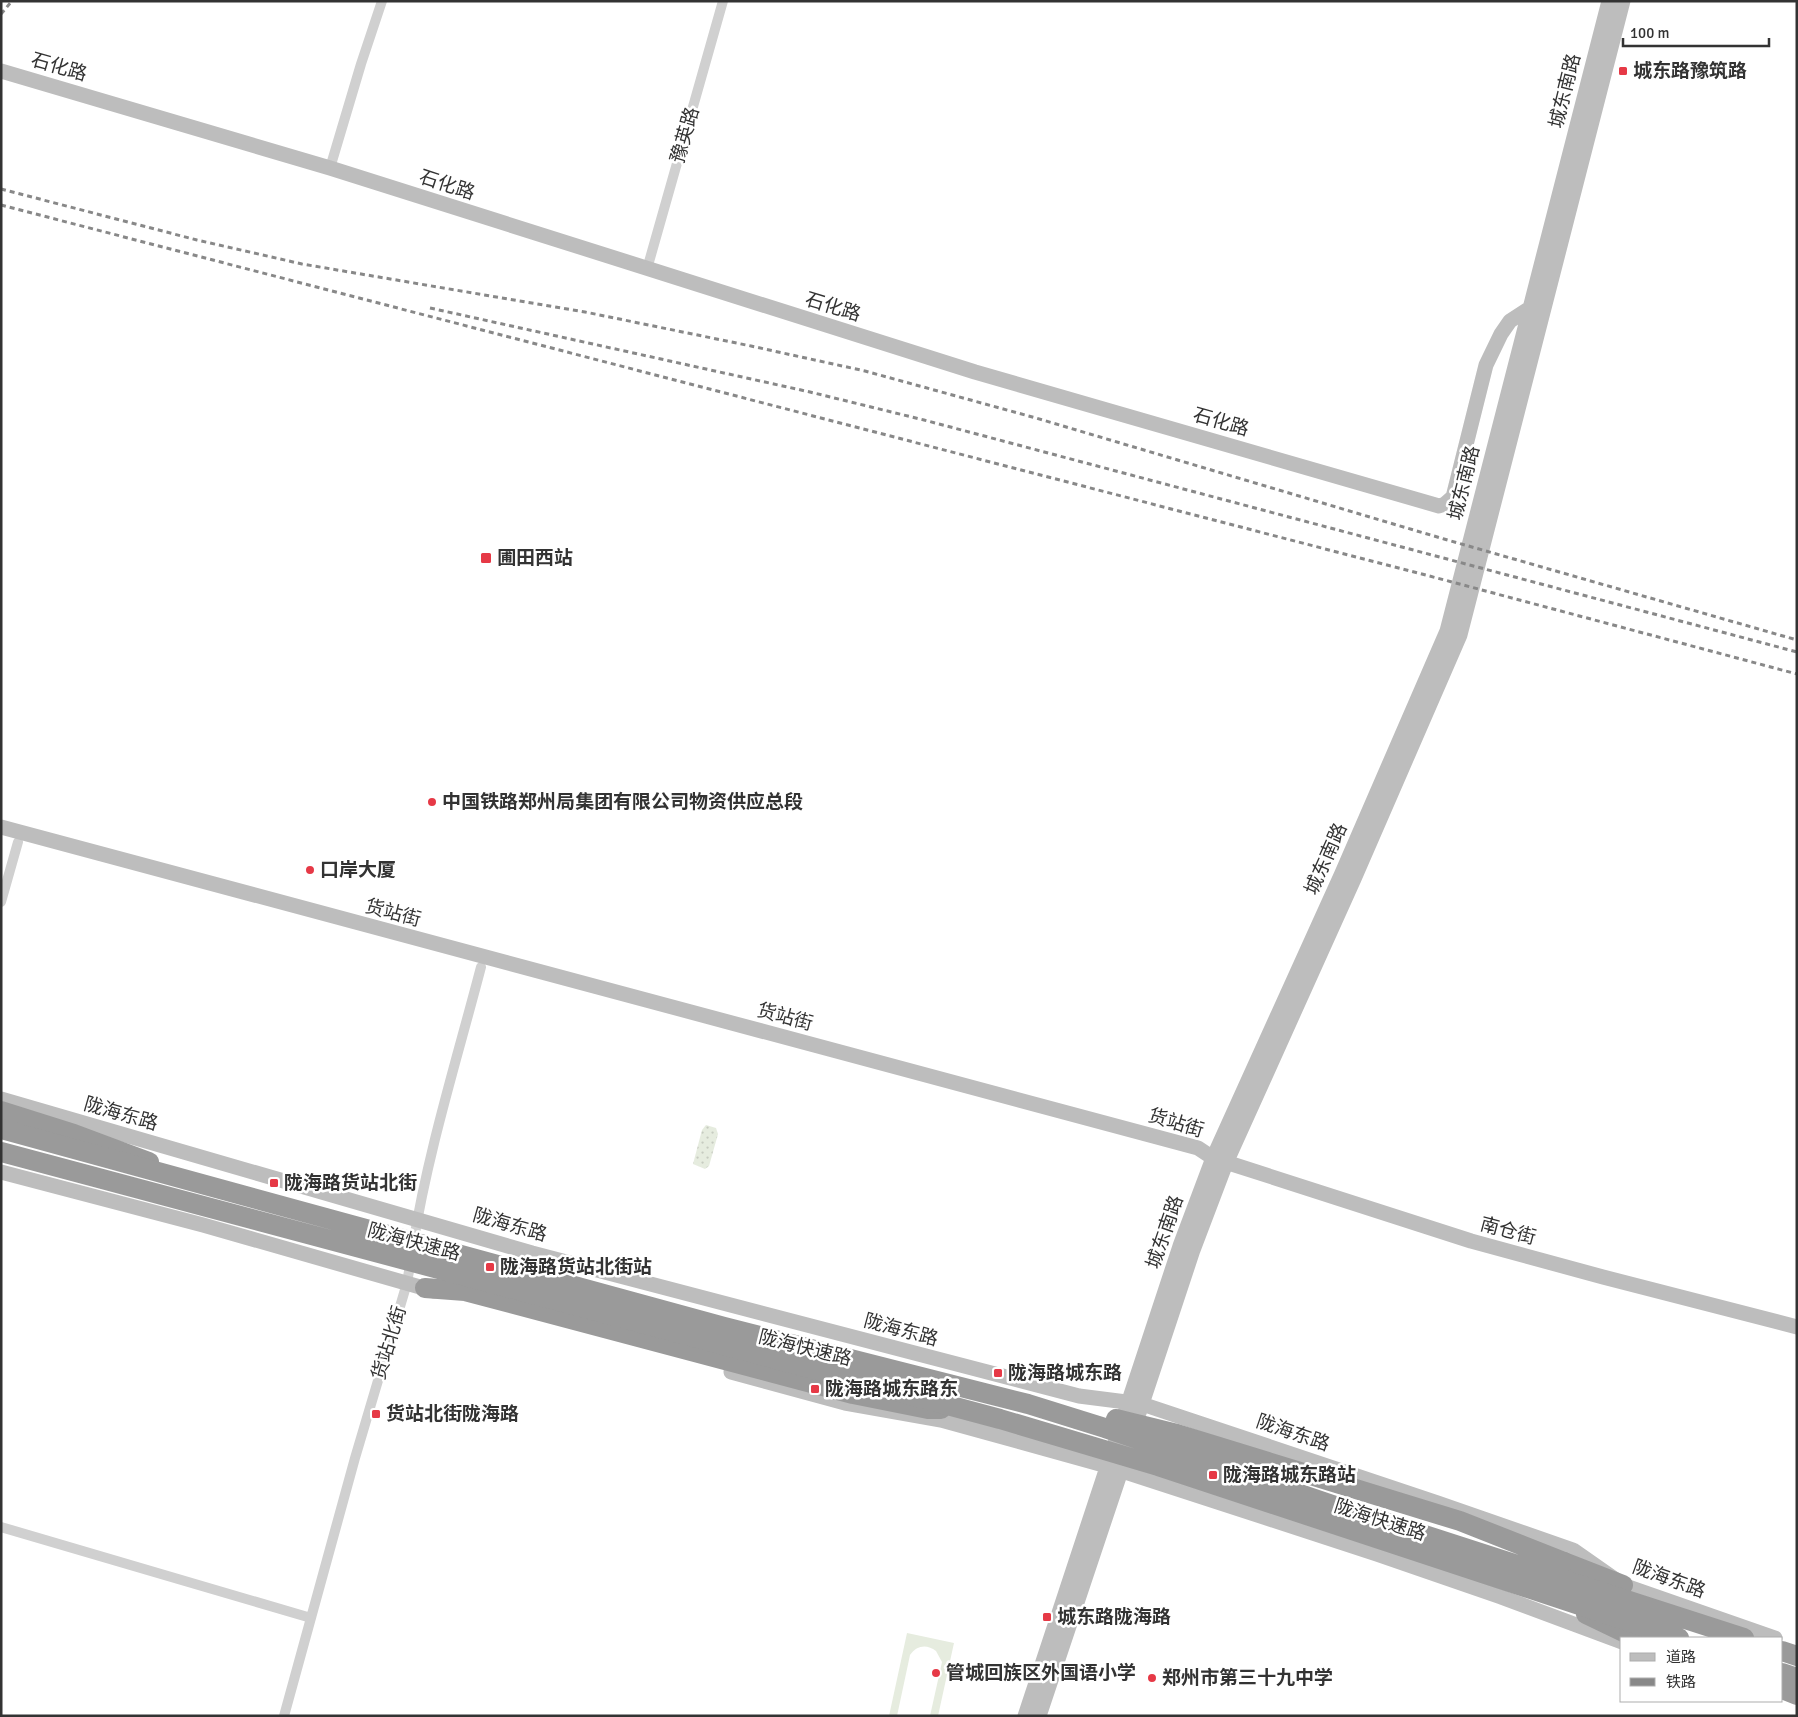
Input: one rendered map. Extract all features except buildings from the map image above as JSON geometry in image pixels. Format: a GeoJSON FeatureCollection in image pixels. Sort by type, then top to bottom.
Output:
{"type":"FeatureCollection","features":[{"type":"Feature","properties":{"kind":"highway"},"geometry":{"type":"LineString","coordinates":[[1,1111],[96,1141],[199,1183]]}},
{"type":"Feature","properties":{"kind":"highway","name":"陇海快速路"},"geometry":{"type":"LineString","coordinates":[[1,1129],[724,1327],[1028,1404],[1105,1428],[1344,1509],[1741,1637]]}},
{"type":"Feature","properties":{"kind":"highway","name":"陇海快速路"},"geometry":{"type":"LineString","coordinates":[[1,1152],[961,1408],[1158,1466],[1676,1637]]}},
{"type":"Feature","properties":{"kind":"highway"},"geometry":{"type":"LineString","coordinates":[[416,1286],[465,1291],[853,1394],[928,1409],[961,1408]]}},
{"type":"Feature","properties":{"kind":"highway"},"geometry":{"type":"LineString","coordinates":[[954,1386],[986,1389],[1031,1398],[1177,1434],[1460,1521],[1622,1585]]}},
{"type":"Feature","properties":{"kind":"highway"},"geometry":{"type":"LineString","coordinates":[[1542,1592],[1634,1637]]}},
{"type":"Feature","properties":{"kind":"highway"},"geometry":{"type":"LineString","coordinates":[[1783,1651],[1797,1656]]}},
{"type":"Feature","properties":{"kind":"highway"},"geometry":{"type":"LineString","coordinates":[[1783,1672],[1797,1678]]}},
{"type":"Feature","properties":{"kind":"highway"},"geometry":{"type":"LineString","coordinates":[[1783,1690],[1797,1695]]}},
{"type":"Feature","properties":{"kind":"street"},"geometry":{"type":"LineString","coordinates":[[330,168],[382,1]]}},
{"type":"Feature","properties":{"kind":"street","name":"豫英路"},"geometry":{"type":"LineString","coordinates":[[647,269],[723,1]]}},
{"type":"Feature","properties":{"kind":"street","name":"城东南路"},"geometry":{"type":"LineString","coordinates":[[1220,1160],[1447,630],[1609,1]]}},
{"type":"Feature","properties":{"kind":"street","name":"城东南路"},"geometry":{"type":"LineString","coordinates":[[1039,1716],[1135,1404],[1180,1246],[1354,879],[1460,635],[1623,1]]}},
{"type":"Feature","properties":{"kind":"street","name":"石化路"},"geometry":{"type":"LineString","coordinates":[[1,71],[330,168],[975,372],[1440,506],[1453,497],[1486,366],[1501,334],[1510,321],[1530,308]]}},
{"type":"Feature","properties":{"kind":"street","name":"货站街"},"geometry":{"type":"LineString","coordinates":[[1,828],[1198,1148],[1220,1160]]}},
{"type":"Feature","properties":{"kind":"street","name":"货站街"},"geometry":{"type":"LineString","coordinates":[[1,837],[1187,1155],[1220,1160]]}},
{"type":"Feature","properties":{"kind":"street"},"geometry":{"type":"LineString","coordinates":[[1,902],[18,842]]}},
{"type":"Feature","properties":{"kind":"street","name":"货站北街"},"geometry":{"type":"LineString","coordinates":[[284,1716],[355,1458],[416,1286],[417,1220],[445,1100],[482,967]]}},
{"type":"Feature","properties":{"kind":"street","name":"陇海东路"},"geometry":{"type":"LineString","coordinates":[[1,1099],[532,1252],[1005,1378],[1079,1396],[1135,1404],[1438,1503],[1573,1550],[1622,1585],[1771,1637]]}},
{"type":"Feature","properties":{"kind":"street","name":"南仓街"},"geometry":{"type":"LineString","coordinates":[[1220,1160],[1471,1241],[1603,1278],[1797,1327]]}},
{"type":"Feature","properties":{"kind":"street"},"geometry":{"type":"LineString","coordinates":[[1,1172],[203,1225],[416,1286],[845,1403],[941,1420],[1114,1468],[1368,1551],[1501,1597],[1620,1641]]}},
{"type":"Feature","properties":{"kind":"street","name":"城东南路"},"geometry":{"type":"LineString","coordinates":[[1025,1716],[1114,1468]]}},
{"type":"Feature","properties":{"kind":"street"},"geometry":{"type":"LineString","coordinates":[[1,1527],[311,1618]]}},
{"type":"Feature","properties":{"kind":"street"},"geometry":{"type":"LineString","coordinates":[[1783,1641],[1797,1646]]}},
{"type":"Feature","properties":{"kind":"street"},"geometry":{"type":"LineString","coordinates":[[1783,1699],[1797,1704]]}},
{"type":"Feature","properties":{"kind":"shaded area"},"geometry":{"type":"Polygon","coordinates":[[[706,1125],[716,1128],[718,1134],[709,1166],[705,1169],[693,1164],[702,1130],[706,1125]]]}},
{"type":"Feature","properties":{"kind":"shaded area"},"geometry":{"type":"Polygon","coordinates":[[[907,1633],[954,1643],[938,1716],[930,1716],[942,1662],[933,1649],[919,1647],[910,1655],[897,1716],[889,1716],[907,1633]]]}},
{"type":"Feature","properties":{"kind":"railway"},"geometry":{"type":"LineString","coordinates":[[1,14],[12,1]]}},
{"type":"Feature","properties":{"kind":"railway"},"geometry":{"type":"LineString","coordinates":[[1,189],[197,240],[302,264],[585,312],[865,371],[1036,418],[1444,539],[1797,640]]}},
{"type":"Feature","properties":{"kind":"railway"},"geometry":{"type":"LineString","coordinates":[[1,205],[1437,578],[1797,674]]}},
{"type":"Feature","properties":{"kind":"railway"},"geometry":{"type":"LineString","coordinates":[[430,308],[810,392],[924,420],[1797,652]]}},
{"type":"Feature","properties":{"kind":"place","name":"城东路豫筑路"},"geometry":{"type":"Point","coordinates":[1623,71]}},
{"type":"Feature","properties":{"kind":"place","name":"圃田西站"},"geometry":{"type":"Point","coordinates":[486,558]}},
{"type":"Feature","properties":{"kind":"place","name":"中国铁路郑州局集团有限公司物资供应总段"},"geometry":{"type":"Point","coordinates":[432,802]}},
{"type":"Feature","properties":{"kind":"place","name":"口岸大厦"},"geometry":{"type":"Point","coordinates":[310,870]}},
{"type":"Feature","properties":{"kind":"place","name":"陇海路货站北街"},"geometry":{"type":"Point","coordinates":[274,1183]}},
{"type":"Feature","properties":{"kind":"place","name":"陇海路货站北街站"},"geometry":{"type":"Point","coordinates":[490,1267]}},
{"type":"Feature","properties":{"kind":"place","name":"陇海路城东路"},"geometry":{"type":"Point","coordinates":[998,1373]}},
{"type":"Feature","properties":{"kind":"place","name":"陇海路城东路东"},"geometry":{"type":"Point","coordinates":[815,1389]}},
{"type":"Feature","properties":{"kind":"place","name":"货站北街陇海路"},"geometry":{"type":"Point","coordinates":[376,1414]}},
{"type":"Feature","properties":{"kind":"place","name":"陇海路城东路站"},"geometry":{"type":"Point","coordinates":[1213,1475]}},
{"type":"Feature","properties":{"kind":"place","name":"城东路陇海路"},"geometry":{"type":"Point","coordinates":[1047,1617]}},
{"type":"Feature","properties":{"kind":"place","name":"管城回族区外国语小学"},"geometry":{"type":"Point","coordinates":[936,1673]}},
{"type":"Feature","properties":{"kind":"place","name":"郑州市第三十九中学"},"geometry":{"type":"Point","coordinates":[1152,1678]}}]}
